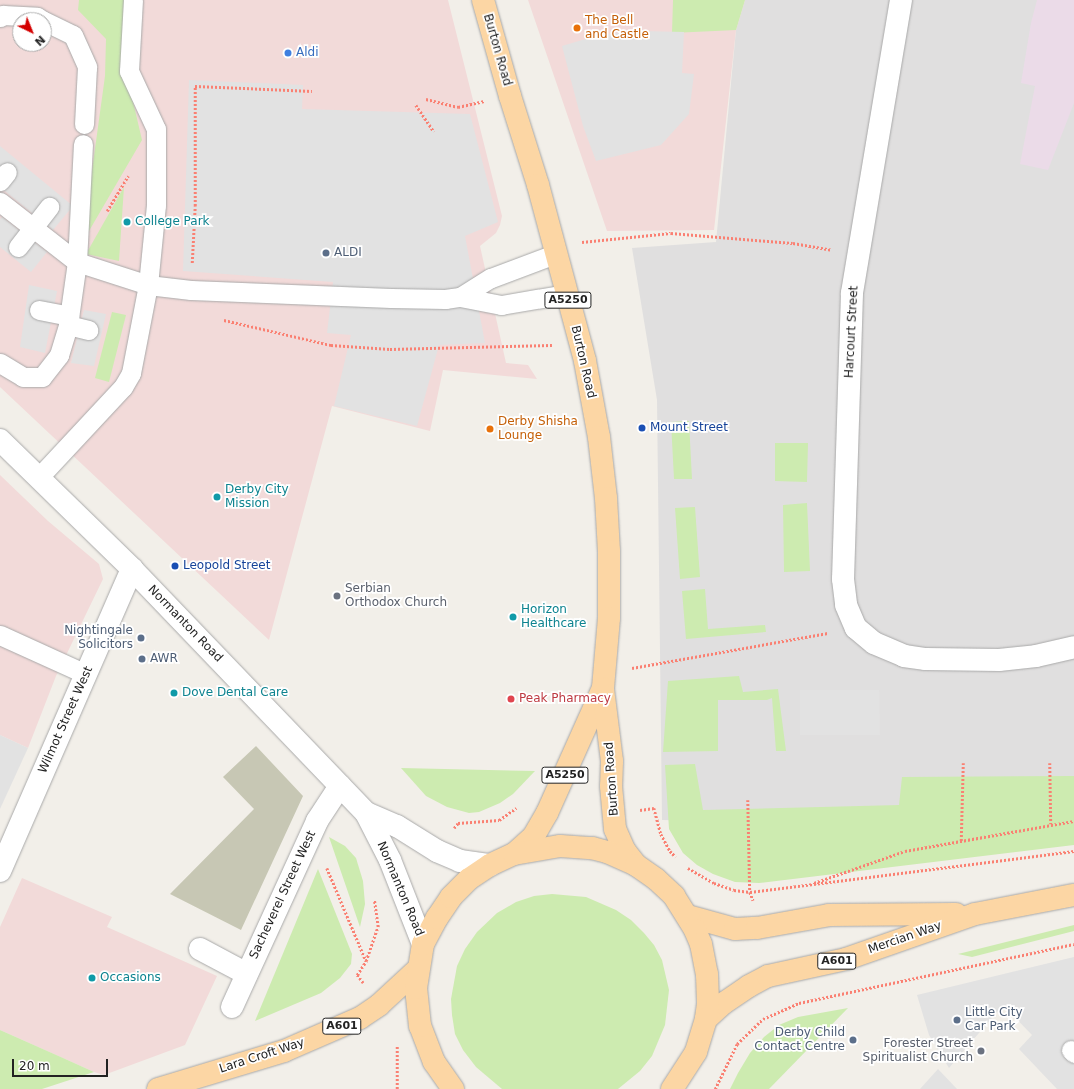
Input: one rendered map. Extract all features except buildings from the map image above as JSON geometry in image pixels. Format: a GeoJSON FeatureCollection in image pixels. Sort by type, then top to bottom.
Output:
{"type":"FeatureCollection","features":[{"type":"Feature","properties":{"kind":"main road","name":"Burton Road"},"geometry":{"type":"LineString","coordinates":[[483,0],[510,96],[538,185],[580,344],[599,437],[606,498],[609,551],[609,607],[604,680],[612,761],[611,786],[615,829],[625,851],[636,865]]}},
{"type":"Feature","properties":{"kind":"main road","name":"Burton Road"},"geometry":{"type":"LineString","coordinates":[[514,854],[533,836],[547,813],[604,680]]}},
{"type":"Feature","properties":{"kind":"main road"},"geometry":{"type":"LineString","coordinates":[[453,1089],[434,1062],[420,1026],[416,994],[418,969],[423,944],[437,918],[451,897],[469,880],[490,865],[514,854],[545,847],[574,846],[607,852],[636,865],[656,879],[674,896],[688,916],[701,944],[709,988],[706,1019],[696,1052],[672,1089]]}},
{"type":"Feature","properties":{"kind":"main road","name":"Mercian Way"},"geometry":{"type":"LineString","coordinates":[[706,1019],[724,1003],[749,986],[768,976],[846,959],[975,914],[1074,895]]}},
{"type":"Feature","properties":{"kind":"main road","name":"Mercian Way"},"geometry":{"type":"LineString","coordinates":[[688,916],[735,929],[757,928],[829,915],[975,914]]}},
{"type":"Feature","properties":{"kind":"main road","name":"Lara Croft Way"},"geometry":{"type":"LineString","coordinates":[[158,1089],[284,1051],[360,1018],[379,1005],[418,969]]}},
{"type":"Feature","properties":{"kind":"street","name":"Harcourt Street"},"geometry":{"type":"LineString","coordinates":[[901,0],[852,293],[844,579],[846,605],[856,628],[874,644],[904,656],[926,659],[999,660],[1036,656],[1074,647]]}},
{"type":"Feature","properties":{"kind":"street","name":"Normanton Road"},"geometry":{"type":"LineString","coordinates":[[0,440],[132,569],[366,813],[390,860],[423,944]]}},
{"type":"Feature","properties":{"kind":"street","name":"Wilmot Street West"},"geometry":{"type":"LineString","coordinates":[[0,871],[132,569]]}},
{"type":"Feature","properties":{"kind":"street","name":"Sacheverel Street West"},"geometry":{"type":"LineString","coordinates":[[232,1007],[316,822],[340,786]]}},
{"type":"Feature","properties":{"kind":"street","name":"Normanton Road"},"geometry":{"type":"LineString","coordinates":[[366,813],[397,826],[437,851],[460,861],[490,865]]}},
{"type":"Feature","properties":{"kind":"street"},"geometry":{"type":"LineString","coordinates":[[200,949],[247,974]]}},
{"type":"Feature","properties":{"kind":"lane"},"geometry":{"type":"LineString","coordinates":[[39,477],[123,387],[131,373],[148,285],[156,205],[156,129],[129,71],[133,0]]}},
{"type":"Feature","properties":{"kind":"lane"},"geometry":{"type":"LineString","coordinates":[[0,17],[3,15],[12,16]]}},
{"type":"Feature","properties":{"kind":"lane"},"geometry":{"type":"LineString","coordinates":[[52,24],[73,35],[87,67],[84,124]]}},
{"type":"Feature","properties":{"kind":"lane"},"geometry":{"type":"LineString","coordinates":[[0,363],[23,377],[42,377],[59,355],[68,320],[77,262],[83,144]]}},
{"type":"Feature","properties":{"kind":"lane"},"geometry":{"type":"LineString","coordinates":[[0,202],[77,262],[148,285],[191,290],[391,298],[445,299],[460,297],[501,305],[566,294]]}},
{"type":"Feature","properties":{"kind":"lane"},"geometry":{"type":"LineString","coordinates":[[18,247],[49,207]]}},
{"type":"Feature","properties":{"kind":"lane"},"geometry":{"type":"LineString","coordinates":[[460,297],[491,278],[554,250]]}},
{"type":"Feature","properties":{"kind":"lane"},"geometry":{"type":"LineString","coordinates":[[38,310],[68,320],[88,330]]}},
{"type":"Feature","properties":{"kind":"lane"},"geometry":{"type":"LineString","coordinates":[[0,634],[86,674]]}},
{"type":"Feature","properties":{"kind":"path"},"geometry":{"type":"LineString","coordinates":[[191,290],[195,206],[195,86],[312,91]]}},
{"type":"Feature","properties":{"kind":"path"},"geometry":{"type":"LineString","coordinates":[[426,99],[458,107],[510,96]]}},
{"type":"Feature","properties":{"kind":"path"},"geometry":{"type":"LineString","coordinates":[[416,105],[434,132]]}},
{"type":"Feature","properties":{"kind":"path"},"geometry":{"type":"LineString","coordinates":[[104,215],[128,176]]}},
{"type":"Feature","properties":{"kind":"path"},"geometry":{"type":"LineString","coordinates":[[554,250],[671,233],[793,243],[859,255]]}},
{"type":"Feature","properties":{"kind":"path"},"geometry":{"type":"LineString","coordinates":[[223,319],[331,345],[390,349],[580,344]]}},
{"type":"Feature","properties":{"kind":"path"},"geometry":{"type":"LineString","coordinates":[[604,680],[856,628]]}},
{"type":"Feature","properties":{"kind":"path"},"geometry":{"type":"LineString","coordinates":[[961,841],[963,763]]}},
{"type":"Feature","properties":{"kind":"path"},"geometry":{"type":"LineString","coordinates":[[1050,763],[1051,825]]}},
{"type":"Feature","properties":{"kind":"path"},"geometry":{"type":"LineString","coordinates":[[748,800],[750,892]]}},
{"type":"Feature","properties":{"kind":"path"},"geometry":{"type":"LineString","coordinates":[[614,812],[654,808],[661,834],[670,851],[680,860]]}},
{"type":"Feature","properties":{"kind":"path"},"geometry":{"type":"LineString","coordinates":[[808,885],[905,851],[1074,820]]}},
{"type":"Feature","properties":{"kind":"path"},"geometry":{"type":"LineString","coordinates":[[312,832],[366,961]]}},
{"type":"Feature","properties":{"kind":"path"},"geometry":{"type":"LineString","coordinates":[[685,865],[714,883],[734,890],[750,892],[1074,851]]}},
{"type":"Feature","properties":{"kind":"path"},"geometry":{"type":"LineString","coordinates":[[358,975],[374,942],[378,927],[374,899]]}},
{"type":"Feature","properties":{"kind":"path"},"geometry":{"type":"LineString","coordinates":[[715,1089],[737,1044],[763,1019],[799,1003],[1074,944]]}},
{"type":"Feature","properties":{"kind":"shaded area","name":"College Park"},"geometry":{"type":"Polygon","coordinates":[[[0,0],[448,0],[502,216],[496,233],[480,246],[506,363],[528,365],[537,379],[443,370],[430,431],[332,406],[269,640],[0,387],[0,0]]]}},
{"type":"Feature","properties":{"kind":"shaded area"},"geometry":{"type":"Polygon","coordinates":[[[528,0],[745,0],[736,30],[714,230],[607,231],[528,0]]]}},
{"type":"Feature","properties":{"kind":"shaded area"},"geometry":{"type":"Polygon","coordinates":[[[745,0],[1074,0],[1074,792],[917,825],[662,820],[657,400],[632,248],[716,242],[736,30],[745,0]]]}},
{"type":"Feature","properties":{"kind":"shaded area"},"geometry":{"type":"Polygon","coordinates":[[[1037,0],[1074,0],[1074,103],[1048,170],[1020,164],[1035,86],[1021,83],[1031,23],[1037,0]]]}},
{"type":"Feature","properties":{"kind":"shaded area"},"geometry":{"type":"Polygon","coordinates":[[[642,31],[684,32],[682,73],[694,74],[689,114],[661,145],[596,161],[583,126],[562,46],[599,35],[642,31]]]}},
{"type":"Feature","properties":{"kind":"shaded area","name":"ALDI"},"geometry":{"type":"Polygon","coordinates":[[[189,80],[303,85],[302,109],[470,114],[498,222],[465,236],[485,343],[439,345],[417,426],[334,406],[351,335],[327,333],[333,282],[183,271],[189,80]]]}},
{"type":"Feature","properties":{"kind":"shaded area"},"geometry":{"type":"Polygon","coordinates":[[[0,146],[73,206],[53,230],[0,187],[0,146]]]}},
{"type":"Feature","properties":{"kind":"shaded area"},"geometry":{"type":"Polygon","coordinates":[[[2,217],[47,252],[31,272],[0,247],[0,219],[2,217]]]}},
{"type":"Feature","properties":{"kind":"shaded area"},"geometry":{"type":"Polygon","coordinates":[[[29,285],[57,291],[45,353],[20,347],[29,285]]]}},
{"type":"Feature","properties":{"kind":"shaded area"},"geometry":{"type":"Polygon","coordinates":[[[84,310],[106,314],[94,366],[71,363],[84,310]]]}},
{"type":"Feature","properties":{"kind":"shaded area"},"geometry":{"type":"Polygon","coordinates":[[[0,475],[48,521],[99,564],[103,579],[56,676],[28,748],[0,735],[0,475]]]}},
{"type":"Feature","properties":{"kind":"shaded area"},"geometry":{"type":"Polygon","coordinates":[[[800,690],[879,690],[880,735],[800,735],[800,690]]]}},
{"type":"Feature","properties":{"kind":"shaded area"},"geometry":{"type":"Polygon","coordinates":[[[0,735],[28,748],[0,809],[0,735]]]}},
{"type":"Feature","properties":{"kind":"shaded area"},"geometry":{"type":"Polygon","coordinates":[[[256,746],[303,796],[241,930],[170,894],[254,809],[223,777],[256,746]]]}},
{"type":"Feature","properties":{"kind":"shaded area","name":"Occasions"},"geometry":{"type":"Polygon","coordinates":[[[22,878],[112,917],[107,927],[217,976],[185,1045],[104,1075],[94,1072],[0,1030],[0,927],[22,878]]]}},
{"type":"Feature","properties":{"kind":"shaded area","name":"Little City Car Park"},"geometry":{"type":"Polygon","coordinates":[[[1074,957],[1074,1089],[1057,1089],[1019,1049],[1032,1035],[1003,1005],[949,1068],[929,1035],[917,995],[1074,957]]]}},
{"type":"Feature","properties":{"kind":"shaded area"},"geometry":{"type":"Polygon","coordinates":[[[938,1069],[957,1089],[920,1089],[938,1069]]]}},
{"type":"Feature","properties":{"kind":"green space"},"geometry":{"type":"Polygon","coordinates":[[[79,0],[124,0],[124,63],[142,140],[82,243],[105,76],[106,39],[78,10],[79,0]]]}},
{"type":"Feature","properties":{"kind":"green space"},"geometry":{"type":"Polygon","coordinates":[[[673,0],[745,0],[736,30],[672,33],[673,0]]]}},
{"type":"Feature","properties":{"kind":"green space"},"geometry":{"type":"Polygon","coordinates":[[[124,187],[119,261],[86,254],[124,187]]]}},
{"type":"Feature","properties":{"kind":"green space"},"geometry":{"type":"Polygon","coordinates":[[[112,312],[126,315],[109,382],[95,378],[112,312]]]}},
{"type":"Feature","properties":{"kind":"green space"},"geometry":{"type":"Polygon","coordinates":[[[689,421],[692,479],[674,479],[671,422],[689,421]]]}},
{"type":"Feature","properties":{"kind":"green space"},"geometry":{"type":"Polygon","coordinates":[[[775,443],[808,443],[807,482],[775,481],[775,443]]]}},
{"type":"Feature","properties":{"kind":"green space"},"geometry":{"type":"Polygon","coordinates":[[[807,503],[810,571],[784,572],[783,505],[807,503]]]}},
{"type":"Feature","properties":{"kind":"green space"},"geometry":{"type":"Polygon","coordinates":[[[695,507],[700,577],[680,579],[675,508],[695,507]]]}},
{"type":"Feature","properties":{"kind":"green space"},"geometry":{"type":"Polygon","coordinates":[[[705,589],[708,629],[765,625],[766,632],[686,639],[682,591],[705,589]]]}},
{"type":"Feature","properties":{"kind":"green space"},"geometry":{"type":"Polygon","coordinates":[[[739,676],[743,692],[778,689],[786,751],[776,751],[772,698],[767,700],[718,700],[718,751],[663,752],[668,681],[739,676]]]}},
{"type":"Feature","properties":{"kind":"green space"},"geometry":{"type":"Polygon","coordinates":[[[695,764],[703,810],[899,805],[902,777],[1074,776],[1074,845],[759,883],[735,882],[713,874],[697,865],[683,853],[669,829],[665,765],[695,764]]]}},
{"type":"Feature","properties":{"kind":"green space"},"geometry":{"type":"Polygon","coordinates":[[[401,768],[535,771],[513,794],[500,803],[479,812],[469,813],[447,807],[426,796],[401,768]]]}},
{"type":"Feature","properties":{"kind":"green space"},"geometry":{"type":"Polygon","coordinates":[[[329,837],[345,846],[356,858],[363,881],[365,904],[360,927],[329,837]]]}},
{"type":"Feature","properties":{"kind":"green space"},"geometry":{"type":"Polygon","coordinates":[[[318,869],[352,954],[351,964],[340,978],[321,993],[255,1021],[318,869]]]}},
{"type":"Feature","properties":{"kind":"green space"},"geometry":{"type":"Polygon","coordinates":[[[552,894],[586,897],[616,910],[631,920],[644,933],[654,945],[662,960],[669,990],[665,1025],[652,1056],[640,1071],[618,1089],[502,1089],[476,1067],[463,1050],[455,1034],[451,999],[457,966],[465,949],[477,932],[497,913],[516,902],[534,896],[552,894]]]}},
{"type":"Feature","properties":{"kind":"green space"},"geometry":{"type":"Polygon","coordinates":[[[1074,925],[1074,931],[972,957],[958,954],[1074,925]]]}},
{"type":"Feature","properties":{"kind":"green space"},"geometry":{"type":"Polygon","coordinates":[[[848,1008],[769,1089],[730,1089],[750,1053],[764,1037],[779,1025],[798,1017],[848,1008]]]}},
{"type":"Feature","properties":{"kind":"green space"},"geometry":{"type":"Polygon","coordinates":[[[0,1030],[94,1072],[42,1089],[0,1089],[0,1030]]]}},
{"type":"Feature","properties":{"kind":"place","name":"The Bell and Castle"},"geometry":{"type":"Point","coordinates":[577,28]}},
{"type":"Feature","properties":{"kind":"place","name":"Aldi"},"geometry":{"type":"Point","coordinates":[288,53]}},
{"type":"Feature","properties":{"kind":"place","name":"College Park"},"geometry":{"type":"Point","coordinates":[127,222]}},
{"type":"Feature","properties":{"kind":"place","name":"ALDI"},"geometry":{"type":"Point","coordinates":[326,253]}},
{"type":"Feature","properties":{"kind":"place","name":"Mount Street"},"geometry":{"type":"Point","coordinates":[642,428]}},
{"type":"Feature","properties":{"kind":"place","name":"Derby Shisha Lounge"},"geometry":{"type":"Point","coordinates":[490,429]}},
{"type":"Feature","properties":{"kind":"place","name":"Derby City Mission"},"geometry":{"type":"Point","coordinates":[217,497]}},
{"type":"Feature","properties":{"kind":"place","name":"Leopold Street"},"geometry":{"type":"Point","coordinates":[175,566]}},
{"type":"Feature","properties":{"kind":"place","name":"Serbian Orthodox Church"},"geometry":{"type":"Point","coordinates":[337,596]}},
{"type":"Feature","properties":{"kind":"place","name":"Horizon Healthcare"},"geometry":{"type":"Point","coordinates":[513,617]}},
{"type":"Feature","properties":{"kind":"place","name":"Nightingale Solicitors"},"geometry":{"type":"Point","coordinates":[141,638]}},
{"type":"Feature","properties":{"kind":"place","name":"AWR"},"geometry":{"type":"Point","coordinates":[142,659]}},
{"type":"Feature","properties":{"kind":"place","name":"Dove Dental Care"},"geometry":{"type":"Point","coordinates":[174,693]}},
{"type":"Feature","properties":{"kind":"place","name":"Peak Pharmacy"},"geometry":{"type":"Point","coordinates":[511,699]}},
{"type":"Feature","properties":{"kind":"place","name":"Occasions"},"geometry":{"type":"Point","coordinates":[92,978]}},
{"type":"Feature","properties":{"kind":"place","name":"Little City Car Park"},"geometry":{"type":"Point","coordinates":[957,1020]}},
{"type":"Feature","properties":{"kind":"place","name":"Derby Child Contact Centre"},"geometry":{"type":"Point","coordinates":[853,1040]}},
{"type":"Feature","properties":{"kind":"place","name":"Forester Street Spiritualist Church"},"geometry":{"type":"Point","coordinates":[981,1051]}}]}
